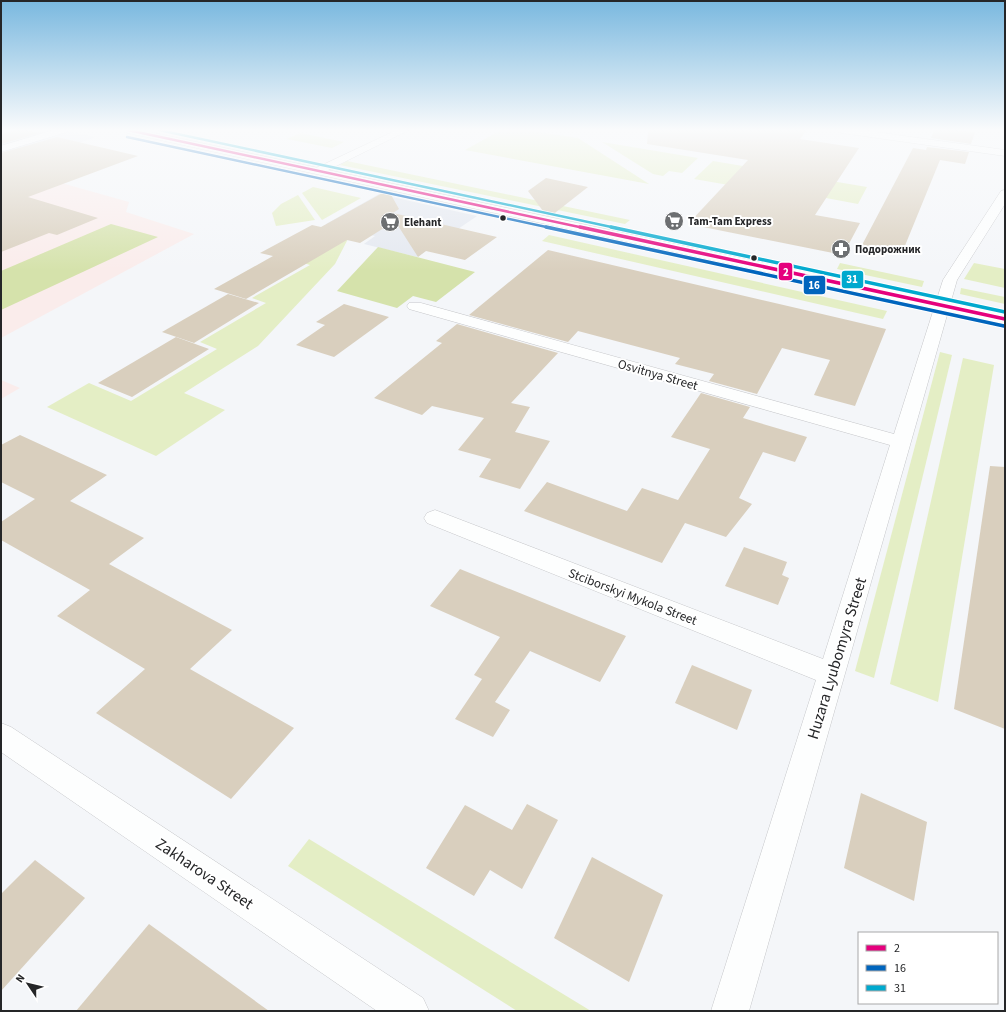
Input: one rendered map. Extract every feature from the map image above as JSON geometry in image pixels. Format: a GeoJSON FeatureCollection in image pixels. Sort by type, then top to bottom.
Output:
{"type":"FeatureCollection","features":[{"type":"Feature","properties":{"kind":"street"},"geometry":{"type":"LineString","coordinates":[[347,177],[1005,319]]}},
{"type":"Feature","properties":{"kind":"street","name":"Huzara Lyubomyra Street"},"geometry":{"type":"LineString","coordinates":[[730,1011],[950,280],[1005,194]]}},
{"type":"Feature","properties":{"kind":"street","name":"Osvitnya Street"},"geometry":{"type":"LineString","coordinates":[[415,306],[901,442]]}},
{"type":"Feature","properties":{"kind":"street","name":"Stciborskyi Mykola Street"},"geometry":{"type":"LineString","coordinates":[[435,518],[831,674]]}},
{"type":"Feature","properties":{"kind":"street","name":"Zakharova Street"},"geometry":{"type":"LineString","coordinates":[[1,736],[410,1011]]}},
{"type":"Feature","properties":{"kind":"shaded area"},"geometry":{"type":"Polygon","coordinates":[[[1,177],[41,177],[129,202],[126,212],[194,234],[1,338],[1,177]]]}},
{"type":"Feature","properties":{"kind":"shaded area"},"geometry":{"type":"Polygon","coordinates":[[[379,194],[477,216],[417,257],[364,244],[375,236],[326,224],[379,194]]]}},
{"type":"Feature","properties":{"kind":"shaded area"},"geometry":{"type":"Polygon","coordinates":[[[1,380],[20,388],[1,399],[1,380]]]}},
{"type":"Feature","properties":{"kind":"green space"},"geometry":{"type":"Polygon","coordinates":[[[399,177],[425,177],[630,220],[625,224],[399,177]]]}},
{"type":"Feature","properties":{"kind":"green space"},"geometry":{"type":"Polygon","coordinates":[[[612,177],[639,177],[649,184],[612,177]]]}},
{"type":"Feature","properties":{"kind":"green space"},"geometry":{"type":"Polygon","coordinates":[[[696,177],[809,177],[867,187],[858,204],[756,185],[752,189],[694,179],[696,177]]]}},
{"type":"Feature","properties":{"kind":"green space"},"geometry":{"type":"Polygon","coordinates":[[[313,187],[361,198],[322,220],[302,193],[313,187]]]}},
{"type":"Feature","properties":{"kind":"green space"},"geometry":{"type":"Polygon","coordinates":[[[298,195],[315,220],[276,226],[272,213],[281,204],[298,195]]]}},
{"type":"Feature","properties":{"kind":"green space"},"geometry":{"type":"Polygon","coordinates":[[[111,224],[158,237],[1,310],[1,271],[111,224]]]}},
{"type":"Feature","properties":{"kind":"green space"},"geometry":{"type":"Polygon","coordinates":[[[350,235],[335,264],[258,346],[184,393],[225,410],[156,456],[47,407],[89,383],[131,401],[217,349],[200,342],[266,303],[252,298],[310,265],[294,260],[350,235]]]}},
{"type":"Feature","properties":{"kind":"green space"},"geometry":{"type":"Polygon","coordinates":[[[549,235],[887,311],[883,319],[542,241],[549,235]]]}},
{"type":"Feature","properties":{"kind":"green space"},"geometry":{"type":"Polygon","coordinates":[[[378,247],[475,272],[436,302],[413,296],[397,308],[337,291],[378,247]]]}},
{"type":"Feature","properties":{"kind":"green space"},"geometry":{"type":"Polygon","coordinates":[[[840,263],[924,281],[922,287],[837,269],[840,263]]]}},
{"type":"Feature","properties":{"kind":"green space"},"geometry":{"type":"Polygon","coordinates":[[[974,263],[1005,269],[1005,288],[964,279],[974,263]]]}},
{"type":"Feature","properties":{"kind":"green space"},"geometry":{"type":"Polygon","coordinates":[[[961,288],[1005,297],[1005,304],[960,294],[961,288]]]}},
{"type":"Feature","properties":{"kind":"green space"},"geometry":{"type":"Polygon","coordinates":[[[940,352],[952,355],[874,678],[855,671],[940,352]]]}},
{"type":"Feature","properties":{"kind":"green space"},"geometry":{"type":"Polygon","coordinates":[[[963,358],[994,365],[938,702],[890,684],[963,358]]]}},
{"type":"Feature","properties":{"kind":"green space"},"geometry":{"type":"Polygon","coordinates":[[[309,839],[591,1011],[517,1011],[288,866],[309,839]]]}},
{"type":"Feature","properties":{"kind":"building"},"geometry":{"type":"Polygon","coordinates":[[[1,177],[81,177],[28,197],[98,218],[57,235],[49,233],[1,252],[1,177]]]}},
{"type":"Feature","properties":{"kind":"building"},"geometry":{"type":"Polygon","coordinates":[[[732,177],[840,177],[815,215],[860,223],[843,255],[688,224],[732,177]]]}},
{"type":"Feature","properties":{"kind":"building"},"geometry":{"type":"Polygon","coordinates":[[[898,177],[933,177],[902,253],[862,245],[898,177]]]}},
{"type":"Feature","properties":{"kind":"building"},"geometry":{"type":"Polygon","coordinates":[[[546,178],[588,187],[551,216],[546,215],[528,191],[546,178]]]}},
{"type":"Feature","properties":{"kind":"building"},"geometry":{"type":"Polygon","coordinates":[[[386,191],[389,191],[399,209],[393,213],[497,237],[465,260],[426,251],[418,257],[395,221],[360,243],[347,240],[246,299],[214,289],[273,256],[260,253],[312,225],[321,227],[386,191]]]}},
{"type":"Feature","properties":{"kind":"building"},"geometry":{"type":"Polygon","coordinates":[[[548,250],[886,329],[855,406],[814,395],[830,360],[782,348],[757,394],[709,381],[714,374],[675,364],[680,358],[578,331],[568,342],[469,315],[548,250]]]}},
{"type":"Feature","properties":{"kind":"building"},"geometry":{"type":"Polygon","coordinates":[[[228,294],[259,303],[194,343],[162,332],[228,294]]]}},
{"type":"Feature","properties":{"kind":"building"},"geometry":{"type":"Polygon","coordinates":[[[344,304],[389,317],[334,357],[296,345],[325,325],[316,322],[344,304]]]}},
{"type":"Feature","properties":{"kind":"building"},"geometry":{"type":"Polygon","coordinates":[[[457,324],[558,353],[511,403],[530,407],[515,432],[550,441],[520,489],[479,477],[491,459],[458,450],[484,418],[432,406],[422,415],[374,398],[442,343],[436,341],[457,324]]]}},
{"type":"Feature","properties":{"kind":"building"},"geometry":{"type":"Polygon","coordinates":[[[176,337],[209,349],[132,397],[98,383],[176,337]]]}},
{"type":"Feature","properties":{"kind":"building"},"geometry":{"type":"Polygon","coordinates":[[[701,393],[750,407],[743,418],[807,437],[795,462],[763,452],[739,498],[752,504],[726,537],[685,523],[662,563],[524,511],[547,482],[627,511],[642,488],[678,500],[710,449],[671,437],[701,393]]]}},
{"type":"Feature","properties":{"kind":"building"},"geometry":{"type":"Polygon","coordinates":[[[20,435],[107,475],[70,501],[144,538],[109,564],[232,630],[190,669],[294,728],[231,799],[96,713],[145,669],[57,616],[90,590],[1,540],[1,522],[35,499],[1,482],[1,445],[20,435]]]}},
{"type":"Feature","properties":{"kind":"building"},"geometry":{"type":"Polygon","coordinates":[[[990,466],[1005,467],[1005,729],[954,709],[990,466]]]}},
{"type":"Feature","properties":{"kind":"building"},"geometry":{"type":"Polygon","coordinates":[[[744,547],[787,562],[782,575],[789,578],[778,605],[725,586],[744,547]]]}},
{"type":"Feature","properties":{"kind":"building"},"geometry":{"type":"Polygon","coordinates":[[[460,569],[626,636],[600,682],[530,651],[495,702],[510,710],[493,737],[455,719],[482,679],[474,675],[500,637],[430,606],[460,569]]]}},
{"type":"Feature","properties":{"kind":"building"},"geometry":{"type":"Polygon","coordinates":[[[692,665],[752,690],[737,730],[675,703],[692,665]]]}},
{"type":"Feature","properties":{"kind":"building"},"geometry":{"type":"Polygon","coordinates":[[[861,793],[927,822],[914,901],[844,868],[861,793]]]}},
{"type":"Feature","properties":{"kind":"building"},"geometry":{"type":"Polygon","coordinates":[[[527,804],[558,820],[522,889],[490,870],[474,896],[426,868],[465,805],[512,830],[527,804]]]}},
{"type":"Feature","properties":{"kind":"building"},"geometry":{"type":"Polygon","coordinates":[[[592,857],[663,895],[629,982],[554,938],[592,857]]]}},
{"type":"Feature","properties":{"kind":"building"},"geometry":{"type":"Polygon","coordinates":[[[35,860],[85,898],[1,991],[1,894],[35,860]]]}},
{"type":"Feature","properties":{"kind":"building"},"geometry":{"type":"Polygon","coordinates":[[[149,924],[269,1011],[76,1011],[149,924]]]}},
{"type":"Feature","properties":{"kind":"transit line","name":"16"},"geometry":{"type":"LineString","coordinates":[[314,177],[1004,326]]}},
{"type":"Feature","properties":{"kind":"transit line","name":"2"},"geometry":{"type":"LineString","coordinates":[[347,177],[1005,319]]}},
{"type":"Feature","properties":{"kind":"transit line","name":"31"},"geometry":{"type":"LineString","coordinates":[[379,177],[1005,312]]}},
{"type":"Feature","properties":{"kind":"place","name":"Tam-Tam Express"},"geometry":{"type":"Point","coordinates":[674,221]}},
{"type":"Feature","properties":{"kind":"place","name":"Elehant"},"geometry":{"type":"Point","coordinates":[390,222]}},
{"type":"Feature","properties":{"kind":"place","name":"Подорожник"},"geometry":{"type":"Point","coordinates":[841,249]}}]}
